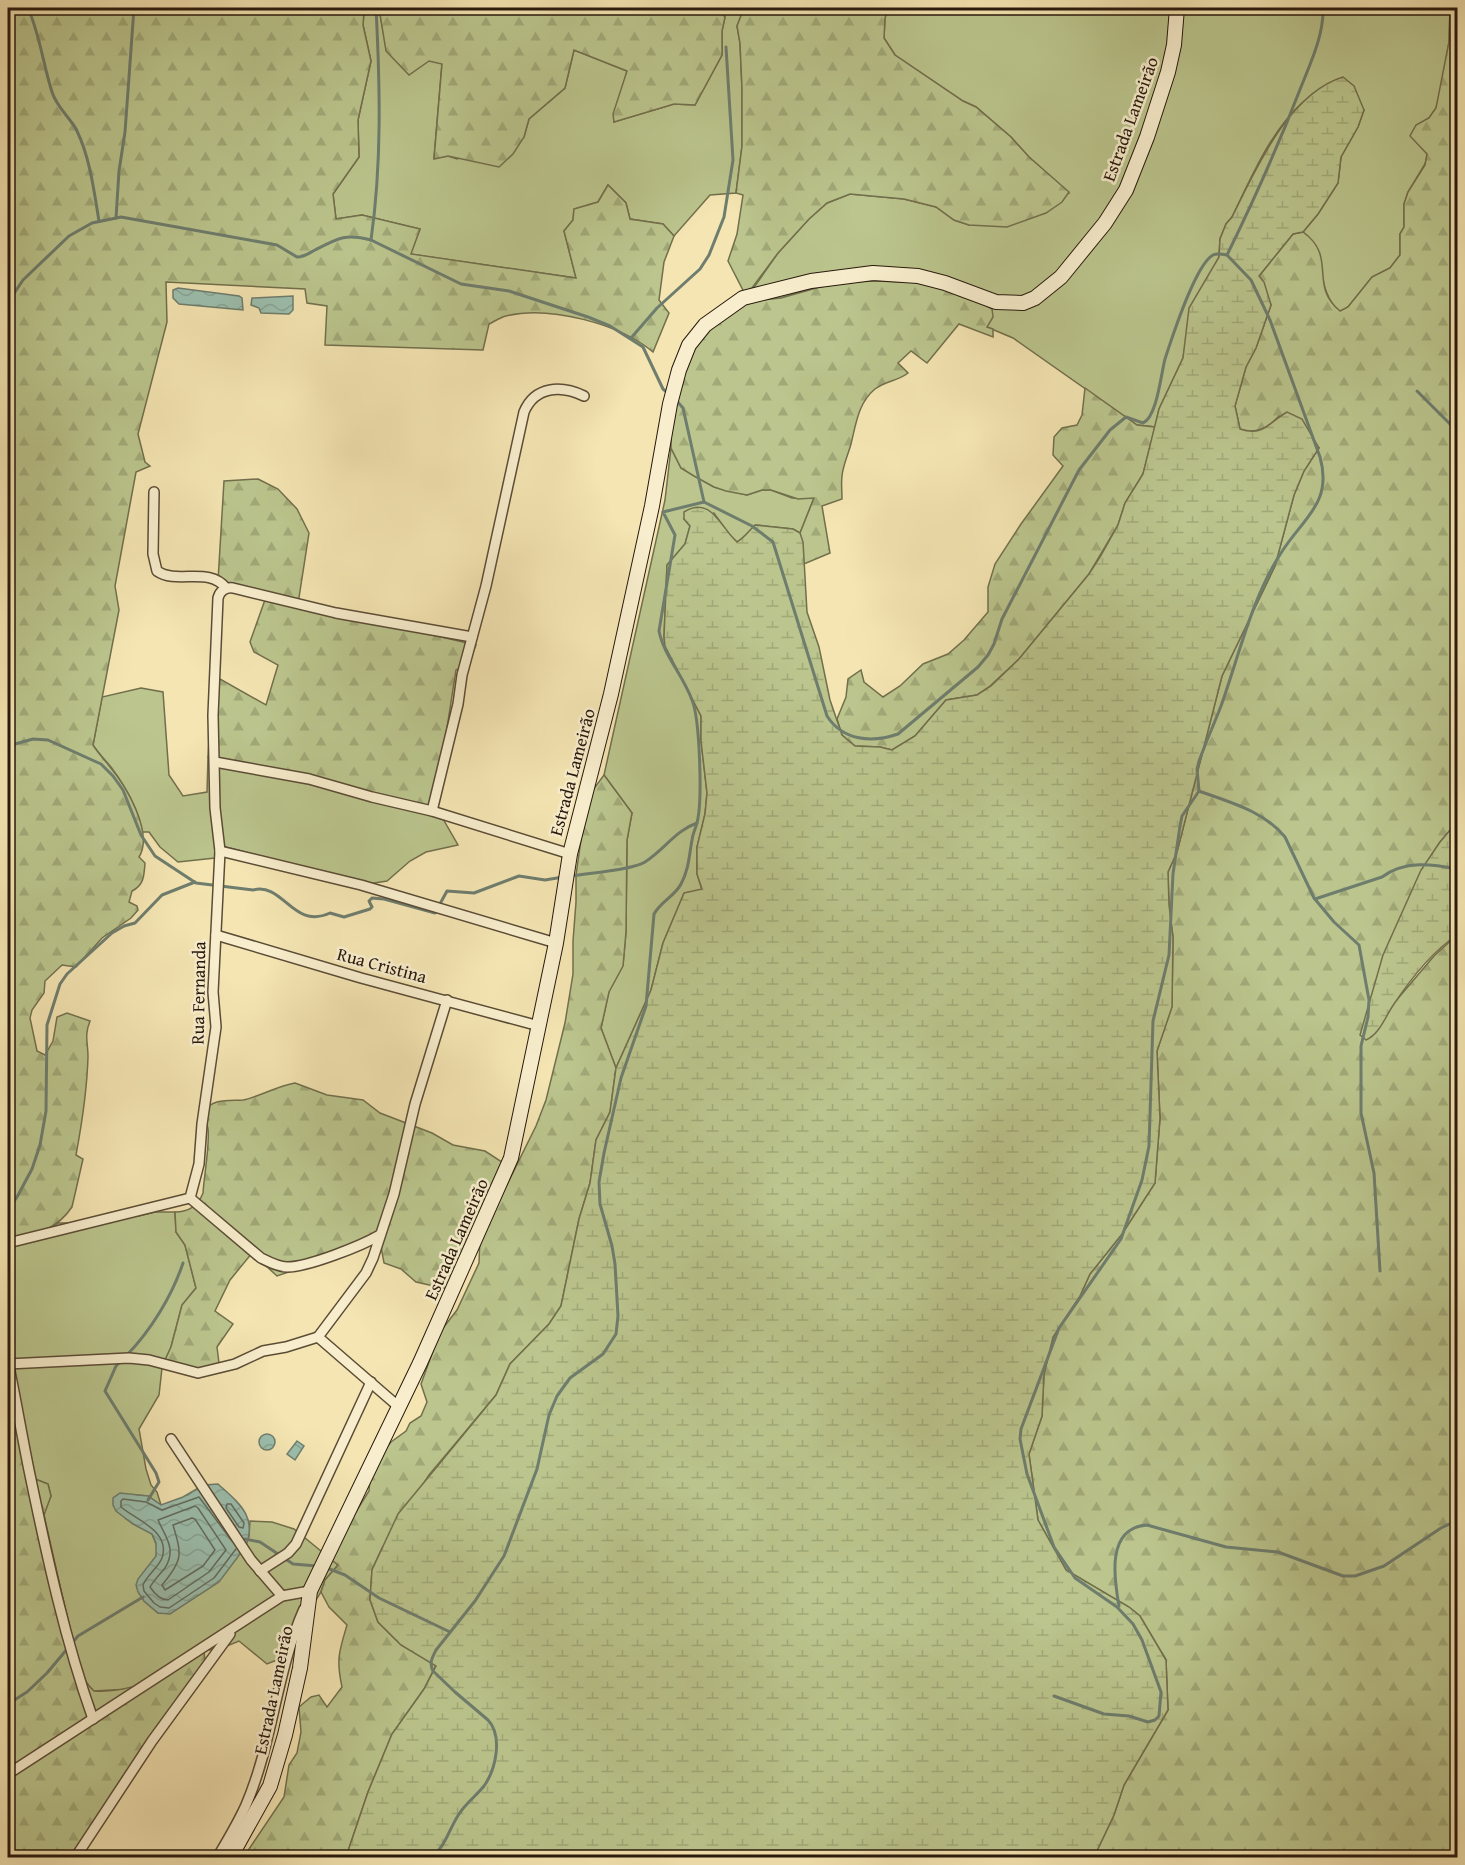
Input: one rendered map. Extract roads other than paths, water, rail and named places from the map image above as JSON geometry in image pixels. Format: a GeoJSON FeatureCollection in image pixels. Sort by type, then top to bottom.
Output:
{"type":"FeatureCollection","features":[{"type":"Feature","properties":{"kind":"street","name":"Estrada Lameirão"},"geometry":{"type":"LineString","coordinates":[[230,1857],[270,1786],[285,1735],[300,1668],[309,1596],[460,1277],[511,1158],[556,944],[570,854],[611,694],[652,506],[670,404],[679,370],[689,345],[705,324],[743,298],[811,281],[873,273],[918,276],[945,283],[996,302],[1023,303],[1035,298],[1061,277],[1105,223],[1126,190],[1147,137],[1168,72],[1174,45],[1177,8]]}},
{"type":"Feature","properties":{"kind":"street"},"geometry":{"type":"LineString","coordinates":[[432,811],[526,408],[530,401],[545,390],[568,389],[584,396]]}},
{"type":"Feature","properties":{"kind":"street"},"geometry":{"type":"LineString","coordinates":[[154,492],[153,554],[157,571],[169,575],[211,578],[226,588],[346,615],[472,637]]}},
{"type":"Feature","properties":{"kind":"street","name":"Rua Fernanda"},"geometry":{"type":"LineString","coordinates":[[190,1198],[199,1164],[202,1124],[216,1027],[213,992],[220,851],[215,808],[213,715],[218,598],[226,588]]}},
{"type":"Feature","properties":{"kind":"street"},"geometry":{"type":"LineString","coordinates":[[215,762],[287,773],[432,811],[570,854]]}},
{"type":"Feature","properties":{"kind":"street"},"geometry":{"type":"LineString","coordinates":[[220,851],[361,885],[556,944]]}},
{"type":"Feature","properties":{"kind":"street","name":"Rua Cristina"},"geometry":{"type":"LineString","coordinates":[[216,935],[539,1026]]}},
{"type":"Feature","properties":{"kind":"street"},"geometry":{"type":"LineString","coordinates":[[93,1719],[62,1621],[8,1363],[129,1358],[149,1360],[198,1373],[235,1364],[263,1352],[318,1337],[366,1273],[373,1258],[394,1194],[415,1104],[447,1000]]}},
{"type":"Feature","properties":{"kind":"street"},"geometry":{"type":"LineString","coordinates":[[8,1243],[190,1198],[261,1258],[280,1266],[298,1265],[337,1254],[368,1243],[380,1235]]}},
{"type":"Feature","properties":{"kind":"street"},"geometry":{"type":"LineString","coordinates":[[318,1337],[399,1407]]}},
{"type":"Feature","properties":{"kind":"street"},"geometry":{"type":"LineString","coordinates":[[260,1571],[288,1553],[296,1544],[371,1382]]}},
{"type":"Feature","properties":{"kind":"street"},"geometry":{"type":"LineString","coordinates":[[171,1439],[245,1552],[282,1596]]}},
{"type":"Feature","properties":{"kind":"street"},"geometry":{"type":"LineString","coordinates":[[8,1774],[282,1596],[309,1596],[294,1631],[259,1765],[246,1804],[217,1857]]}},
{"type":"Feature","properties":{"kind":"street"},"geometry":{"type":"LineString","coordinates":[[75,1857],[152,1742],[233,1629]]}},
{"type":"Feature","properties":{"kind":"water"},"geometry":{"type":"Polygon","coordinates":[[[178,288],[239,296],[242,298],[243,310],[179,304],[173,298],[173,290],[178,288]]]}},
{"type":"Feature","properties":{"kind":"water"},"geometry":{"type":"Polygon","coordinates":[[[293,296],[293,310],[289,314],[261,313],[259,308],[251,305],[252,298],[293,296]]]}},
{"type":"Feature","properties":{"kind":"water"},"geometry":{"type":"Polygon","coordinates":[[[267,1434],[273,1436],[275,1442],[273,1448],[267,1450],[261,1448],[259,1442],[261,1436],[267,1434]]]}},
{"type":"Feature","properties":{"kind":"water"},"geometry":{"type":"Polygon","coordinates":[[[297,1441],[304,1446],[295,1460],[287,1454],[297,1441]]]}},
{"type":"Feature","properties":{"kind":"water"},"geometry":{"type":"Polygon","coordinates":[[[218,1484],[240,1505],[248,1519],[249,1528],[245,1548],[204,1485],[218,1484]]]}},
{"type":"Feature","properties":{"kind":"water"},"geometry":{"type":"Polygon","coordinates":[[[200,1487],[243,1550],[219,1582],[170,1614],[158,1613],[144,1601],[136,1585],[156,1556],[156,1543],[152,1534],[133,1524],[116,1511],[113,1498],[120,1493],[148,1496],[161,1505],[183,1497],[200,1487]]]}},
{"type":"Feature","properties":{"kind":"waterway"},"geometry":{"type":"LineString","coordinates":[[28,8],[36,29],[54,98],[77,131],[85,152],[99,221]]}},
{"type":"Feature","properties":{"kind":"waterway"},"geometry":{"type":"LineString","coordinates":[[116,218],[134,8]]}},
{"type":"Feature","properties":{"kind":"waterway"},"geometry":{"type":"LineString","coordinates":[[371,240],[375,211],[379,124],[376,8]]}},
{"type":"Feature","properties":{"kind":"waterway"},"geometry":{"type":"LineString","coordinates":[[1227,255],[1266,172],[1309,68],[1319,38],[1323,8]]}},
{"type":"Feature","properties":{"kind":"waterway"},"geometry":{"type":"LineString","coordinates":[[631,338],[657,308],[700,269],[709,255],[724,217],[733,160],[726,47]]}},
{"type":"Feature","properties":{"kind":"waterway"},"geometry":{"type":"LineString","coordinates":[[8,459],[12,401],[9,301],[23,280],[69,236],[92,223],[121,217],[277,245],[297,257],[305,256],[342,238],[355,237],[371,240],[461,284],[509,291],[610,326],[643,347],[663,389],[669,394]]}},
{"type":"Feature","properties":{"kind":"waterway"},"geometry":{"type":"LineString","coordinates":[[431,1858],[444,1843],[462,1810],[484,1786],[492,1771],[496,1753],[493,1727],[433,1671],[432,1658],[475,1601],[504,1556],[537,1469],[549,1415],[557,1396],[570,1378],[603,1354],[616,1334],[618,1316],[615,1264],[600,1204],[599,1182],[621,1078],[646,1006],[654,914],[675,892],[684,878],[697,821],[700,793],[700,758],[695,710],[688,691],[665,649],[659,631],[675,535],[663,512],[704,502],[752,526],[773,542],[827,716],[841,731],[859,738],[888,737],[898,734],[978,667],[988,655],[1002,619],[1079,470],[1110,430],[1126,417],[1143,423],[1148,419],[1158,394],[1168,349],[1192,287],[1206,261],[1213,255],[1221,254],[1227,255],[1251,280],[1270,320],[1320,457],[1323,473],[1322,486],[1314,509],[1281,553],[1262,588],[1221,706],[1199,761],[1197,769],[1199,791],[1182,816],[1173,874],[1169,955],[1153,1021],[1149,1146],[1142,1180],[1121,1239],[1059,1328],[1021,1429],[1020,1439],[1027,1474],[1054,1547],[1075,1578],[1117,1607],[1133,1624],[1142,1640],[1161,1692],[1159,1716],[1148,1722],[1129,1716],[1104,1714],[1054,1696]]}},
{"type":"Feature","properties":{"kind":"waterway"},"geometry":{"type":"LineString","coordinates":[[1417,391],[1458,432]]}},
{"type":"Feature","properties":{"kind":"waterway"},"geometry":{"type":"LineString","coordinates":[[676,400],[683,408],[704,502]]}},
{"type":"Feature","properties":{"kind":"waterway"},"geometry":{"type":"LineString","coordinates":[[8,746],[33,739],[48,740],[101,764],[123,790],[141,835],[155,856],[196,883],[253,890],[264,889],[306,915],[317,917],[330,913],[344,917],[370,909],[372,907],[369,901],[372,898],[384,899],[435,913],[447,891],[474,893],[519,876],[545,880],[563,877]]}},
{"type":"Feature","properties":{"kind":"waterway"},"geometry":{"type":"LineString","coordinates":[[1199,791],[1245,808],[1277,828],[1285,837],[1314,898],[1334,922],[1359,945],[1369,1000],[1368,1017],[1361,1046],[1361,1113],[1374,1173],[1380,1271]]}},
{"type":"Feature","properties":{"kind":"waterway"},"geometry":{"type":"LineString","coordinates":[[572,876],[639,865],[652,857],[676,835],[697,823]]}},
{"type":"Feature","properties":{"kind":"waterway"},"geometry":{"type":"LineString","coordinates":[[1315,899],[1409,866],[1429,865],[1458,869]]}},
{"type":"Feature","properties":{"kind":"waterway"},"geometry":{"type":"LineString","coordinates":[[8,1209],[32,1169],[40,1145],[46,1111],[47,1025],[60,984],[67,974],[112,933],[135,923],[162,895],[195,882]]}},
{"type":"Feature","properties":{"kind":"waterway"},"geometry":{"type":"LineString","coordinates":[[127,1355],[160,1312],[183,1263]]}},
{"type":"Feature","properties":{"kind":"waterway"},"geometry":{"type":"LineString","coordinates":[[120,1362],[105,1391],[156,1473],[159,1482],[148,1500]]}},
{"type":"Feature","properties":{"kind":"waterway"},"geometry":{"type":"LineString","coordinates":[[1119,1606],[1116,1556],[1125,1535],[1134,1528],[1147,1525],[1226,1547],[1278,1552],[1343,1576],[1355,1576],[1384,1566],[1441,1528],[1458,1520]]}},
{"type":"Feature","properties":{"kind":"waterway"},"geometry":{"type":"LineString","coordinates":[[245,1539],[260,1542],[293,1564],[317,1566]]}},
{"type":"Feature","properties":{"kind":"waterway"},"geometry":{"type":"LineString","coordinates":[[327,1568],[345,1575],[379,1598],[450,1632]]}},
{"type":"Feature","properties":{"kind":"waterway"},"geometry":{"type":"LineString","coordinates":[[8,1704],[27,1692],[47,1673],[78,1636],[143,1597]]}}]}
